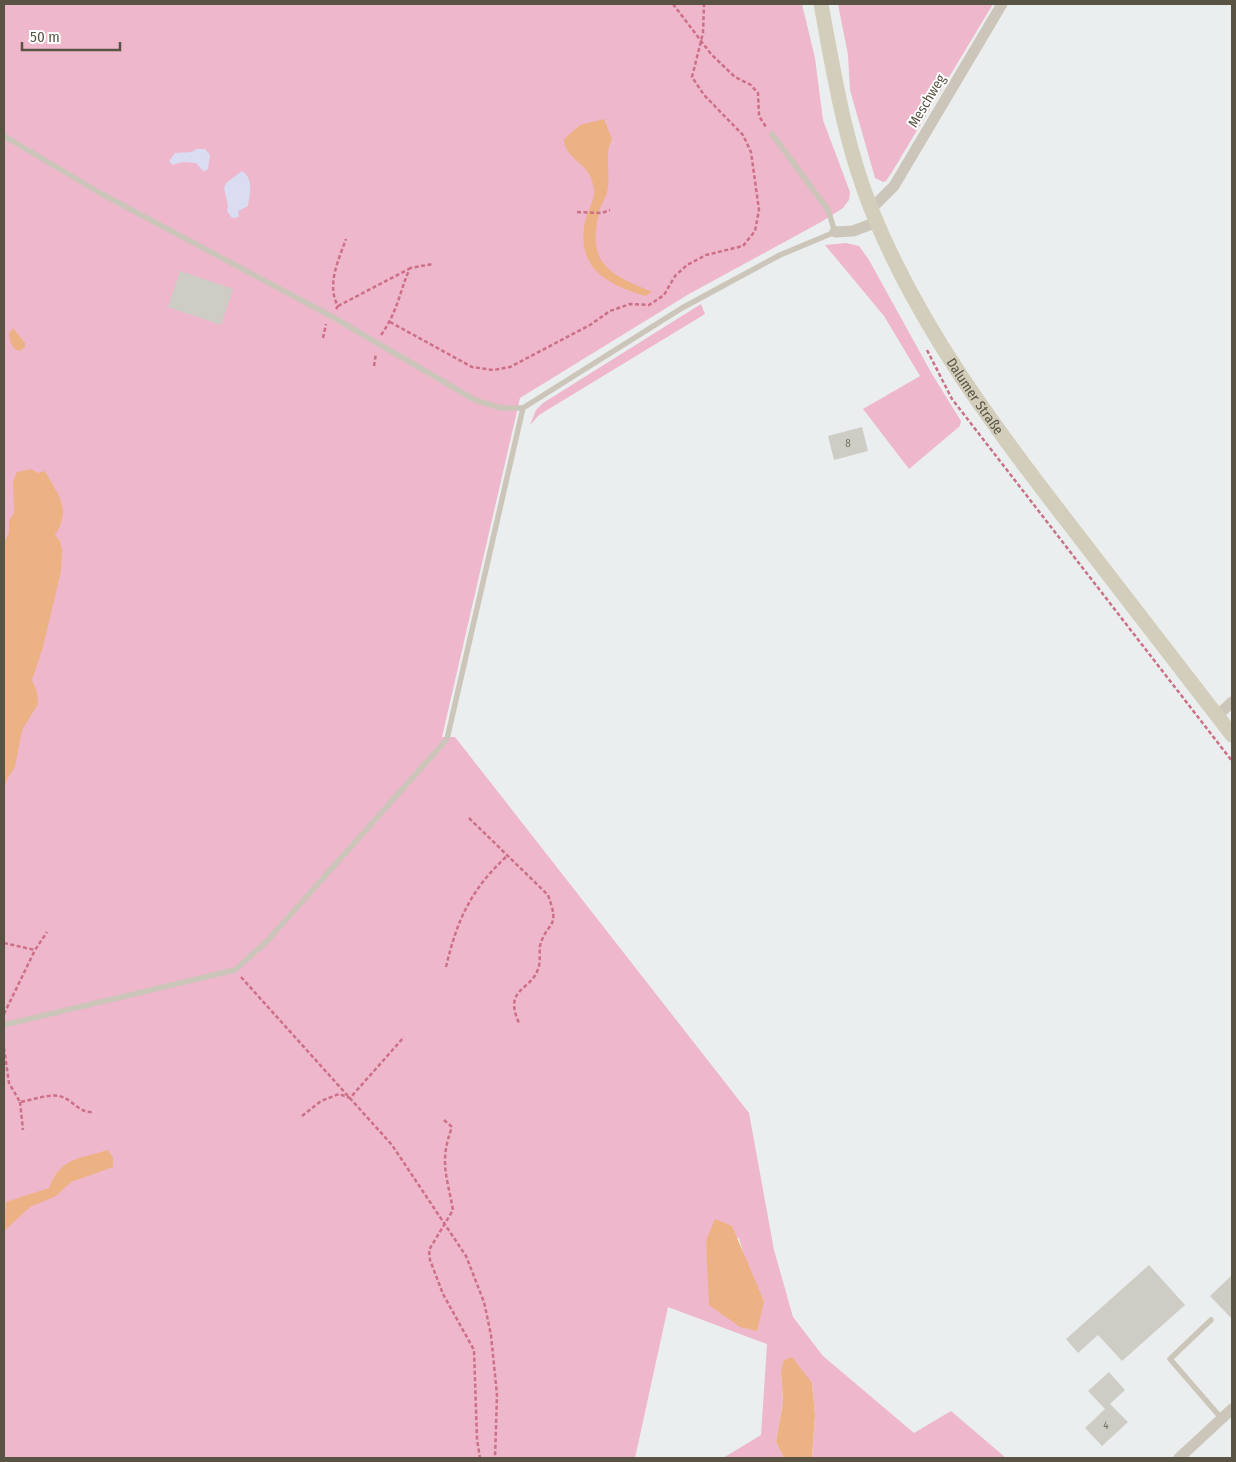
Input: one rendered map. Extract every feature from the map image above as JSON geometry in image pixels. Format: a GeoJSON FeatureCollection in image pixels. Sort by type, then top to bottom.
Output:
{"type":"FeatureCollection","features":[{"type":"Feature","properties":{"kind":"main road","name":"Dalumer Straße"},"geometry":{"type":"LineString","coordinates":[[822,4],[840,108],[874,215],[918,307],[968,388],[1011,449],[1232,735]]}},
{"type":"Feature","properties":{"kind":"street","name":"Meschweg"},"geometry":{"type":"LineString","coordinates":[[874,215],[894,186],[1002,4]]}},
{"type":"Feature","properties":{"kind":"street"},"geometry":{"type":"LineString","coordinates":[[835,232],[853,231],[874,215]]}},
{"type":"Feature","properties":{"kind":"street"},"geometry":{"type":"LineString","coordinates":[[1217,716],[1232,702]]}},
{"type":"Feature","properties":{"kind":"street"},"geometry":{"type":"LineString","coordinates":[[1178,1458],[1232,1409]]}},
{"type":"Feature","properties":{"kind":"lane"},"geometry":{"type":"LineString","coordinates":[[4,136],[100,193],[331,316],[475,400],[501,408],[524,408],[682,308],[780,255],[835,232],[828,210],[772,134]]}},
{"type":"Feature","properties":{"kind":"lane"},"geometry":{"type":"LineString","coordinates":[[4,1026],[235,970],[267,942],[447,740],[524,408]]}},
{"type":"Feature","properties":{"kind":"lane"},"geometry":{"type":"LineString","coordinates":[[1211,1320],[1170,1360],[1222,1419]]}},
{"type":"Feature","properties":{"kind":"path"},"geometry":{"type":"LineString","coordinates":[[673,4],[726,69],[751,84],[758,93],[759,116],[772,134]]}},
{"type":"Feature","properties":{"kind":"path"},"geometry":{"type":"LineString","coordinates":[[390,322],[472,366],[493,370],[510,367],[590,325],[610,311],[630,304],[649,305],[664,294],[675,276],[687,265],[706,255],[743,246],[755,231],[759,210],[751,152],[743,135],[704,95],[692,77],[701,40],[704,4]]}},
{"type":"Feature","properties":{"kind":"path"},"geometry":{"type":"LineString","coordinates":[[577,212],[602,213],[610,210]]}},
{"type":"Feature","properties":{"kind":"path"},"geometry":{"type":"LineString","coordinates":[[338,306],[332,283],[346,239]]}},
{"type":"Feature","properties":{"kind":"path"},"geometry":{"type":"LineString","coordinates":[[322,338],[331,316],[338,306],[390,276],[410,268],[433,264]]}},
{"type":"Feature","properties":{"kind":"path"},"geometry":{"type":"LineString","coordinates":[[374,366],[380,338],[401,299],[410,268]]}},
{"type":"Feature","properties":{"kind":"path"},"geometry":{"type":"LineString","coordinates":[[469,818],[548,896],[553,910],[554,923],[541,945],[538,970],[518,990],[515,1002],[516,1016],[519,1023]]}},
{"type":"Feature","properties":{"kind":"path"},"geometry":{"type":"LineString","coordinates":[[446,967],[454,934],[476,890],[489,872],[507,856]]}},
{"type":"Feature","properties":{"kind":"path"},"geometry":{"type":"LineString","coordinates":[[4,1014],[35,950],[47,932]]}},
{"type":"Feature","properties":{"kind":"path"},"geometry":{"type":"LineString","coordinates":[[4,943],[35,950]]}},
{"type":"Feature","properties":{"kind":"path"},"geometry":{"type":"LineString","coordinates":[[235,970],[392,1145],[466,1256],[484,1302],[491,1335],[497,1395],[495,1458]]}},
{"type":"Feature","properties":{"kind":"path"},"geometry":{"type":"LineString","coordinates":[[350,1098],[356,1093],[371,1072],[404,1037]]}},
{"type":"Feature","properties":{"kind":"path"},"geometry":{"type":"LineString","coordinates":[[4,1048],[9,1083],[20,1102],[23,1130]]}},
{"type":"Feature","properties":{"kind":"path"},"geometry":{"type":"LineString","coordinates":[[302,1116],[321,1101],[339,1094],[350,1098]]}},
{"type":"Feature","properties":{"kind":"path"},"geometry":{"type":"LineString","coordinates":[[20,1102],[56,1096],[66,1098],[79,1109],[88,1113],[94,1112]]}},
{"type":"Feature","properties":{"kind":"path"},"geometry":{"type":"LineString","coordinates":[[444,1120],[452,1127],[446,1146],[444,1167],[454,1210],[429,1250],[430,1260],[443,1294],[474,1350],[477,1439],[480,1458]]}},
{"type":"Feature","properties":{"kind":"shaded area"},"geometry":{"type":"Polygon","coordinates":[[[4,4],[802,4],[815,58],[823,120],[850,192],[849,200],[843,208],[821,222],[689,294],[520,398],[442,737],[455,737],[749,1113],[774,1250],[793,1317],[823,1356],[914,1433],[951,1411],[1006,1458],[812,1458],[815,1415],[812,1383],[781,1372],[783,1402],[776,1442],[784,1458],[723,1458],[761,1435],[767,1344],[668,1307],[635,1458],[4,1458],[4,4]],[[739,1238],[706,1241],[708,1264],[764,1301],[746,1262],[739,1238]]]}},
{"type":"Feature","properties":{"kind":"shaded area"},"geometry":{"type":"Polygon","coordinates":[[[838,4],[993,4],[892,172],[886,181],[883,182],[875,178],[850,90],[848,55],[838,4]]]}},
{"type":"Feature","properties":{"kind":"shaded area"},"geometry":{"type":"Polygon","coordinates":[[[604,119],[612,139],[608,150],[608,187],[599,212],[596,244],[604,265],[623,279],[652,292],[645,296],[607,280],[597,272],[585,252],[583,238],[585,222],[594,196],[593,185],[588,172],[568,151],[564,139],[580,125],[604,119]]]}},
{"type":"Feature","properties":{"kind":"shaded area"},"geometry":{"type":"Polygon","coordinates":[[[846,243],[859,246],[869,260],[932,374],[961,421],[960,426],[909,469],[863,409],[920,376],[884,316],[825,245],[846,243]]]}},
{"type":"Feature","properties":{"kind":"shaded area"},"geometry":{"type":"Polygon","coordinates":[[[701,304],[705,314],[539,415],[530,425],[536,410],[543,403],[701,304]]]}},
{"type":"Feature","properties":{"kind":"shaded area"},"geometry":{"type":"Polygon","coordinates":[[[13,328],[25,343],[25,347],[19,351],[10,342],[9,334],[13,328]]]}},
{"type":"Feature","properties":{"kind":"shaded area"},"geometry":{"type":"Polygon","coordinates":[[[31,469],[38,473],[45,471],[61,502],[62,517],[55,535],[60,541],[62,550],[61,571],[43,647],[32,680],[37,692],[38,704],[22,730],[15,767],[7,779],[4,788],[4,542],[9,533],[9,520],[14,513],[13,481],[17,472],[31,469]]]}},
{"type":"Feature","properties":{"kind":"shaded area"},"geometry":{"type":"Polygon","coordinates":[[[108,1150],[113,1158],[113,1167],[71,1182],[56,1196],[30,1207],[4,1231],[6,1202],[49,1188],[59,1170],[65,1165],[80,1158],[108,1150]]]}},
{"type":"Feature","properties":{"kind":"shaded area"},"geometry":{"type":"Polygon","coordinates":[[[715,1219],[732,1226],[764,1301],[757,1331],[740,1327],[709,1305],[706,1241],[715,1219]]]}},
{"type":"Feature","properties":{"kind":"shaded area"},"geometry":{"type":"Polygon","coordinates":[[[792,1357],[812,1383],[815,1415],[812,1458],[784,1458],[776,1442],[783,1402],[781,1372],[784,1360],[792,1357]]]}},
{"type":"Feature","properties":{"kind":"sand"},"geometry":{"type":"Polygon","coordinates":[[[196,149],[205,149],[210,155],[208,169],[204,172],[196,163],[182,162],[173,165],[169,161],[175,153],[192,152],[196,149]]]}},
{"type":"Feature","properties":{"kind":"sand"},"geometry":{"type":"Polygon","coordinates":[[[242,171],[250,182],[248,206],[238,211],[239,217],[232,218],[227,211],[228,206],[224,188],[226,183],[242,171]]]}},
{"type":"Feature","properties":{"kind":"building"},"geometry":{"type":"Polygon","coordinates":[[[180,271],[233,289],[221,325],[168,307],[180,271]]]}},
{"type":"Feature","properties":{"kind":"building"},"geometry":{"type":"Polygon","coordinates":[[[862,427],[868,451],[834,460],[828,436],[862,427]]]}},
{"type":"Feature","properties":{"kind":"building"},"geometry":{"type":"Polygon","coordinates":[[[1149,1265],[1185,1305],[1122,1361],[1098,1335],[1078,1353],[1066,1339],[1149,1265]]]}},
{"type":"Feature","properties":{"kind":"building"},"geometry":{"type":"Polygon","coordinates":[[[1232,1275],[1232,1319],[1210,1296],[1232,1275]]]}},
{"type":"Feature","properties":{"kind":"building"},"geometry":{"type":"Polygon","coordinates":[[[1109,1372],[1125,1390],[1110,1404],[1128,1422],[1102,1446],[1085,1428],[1105,1409],[1088,1391],[1109,1372]]]}}]}
